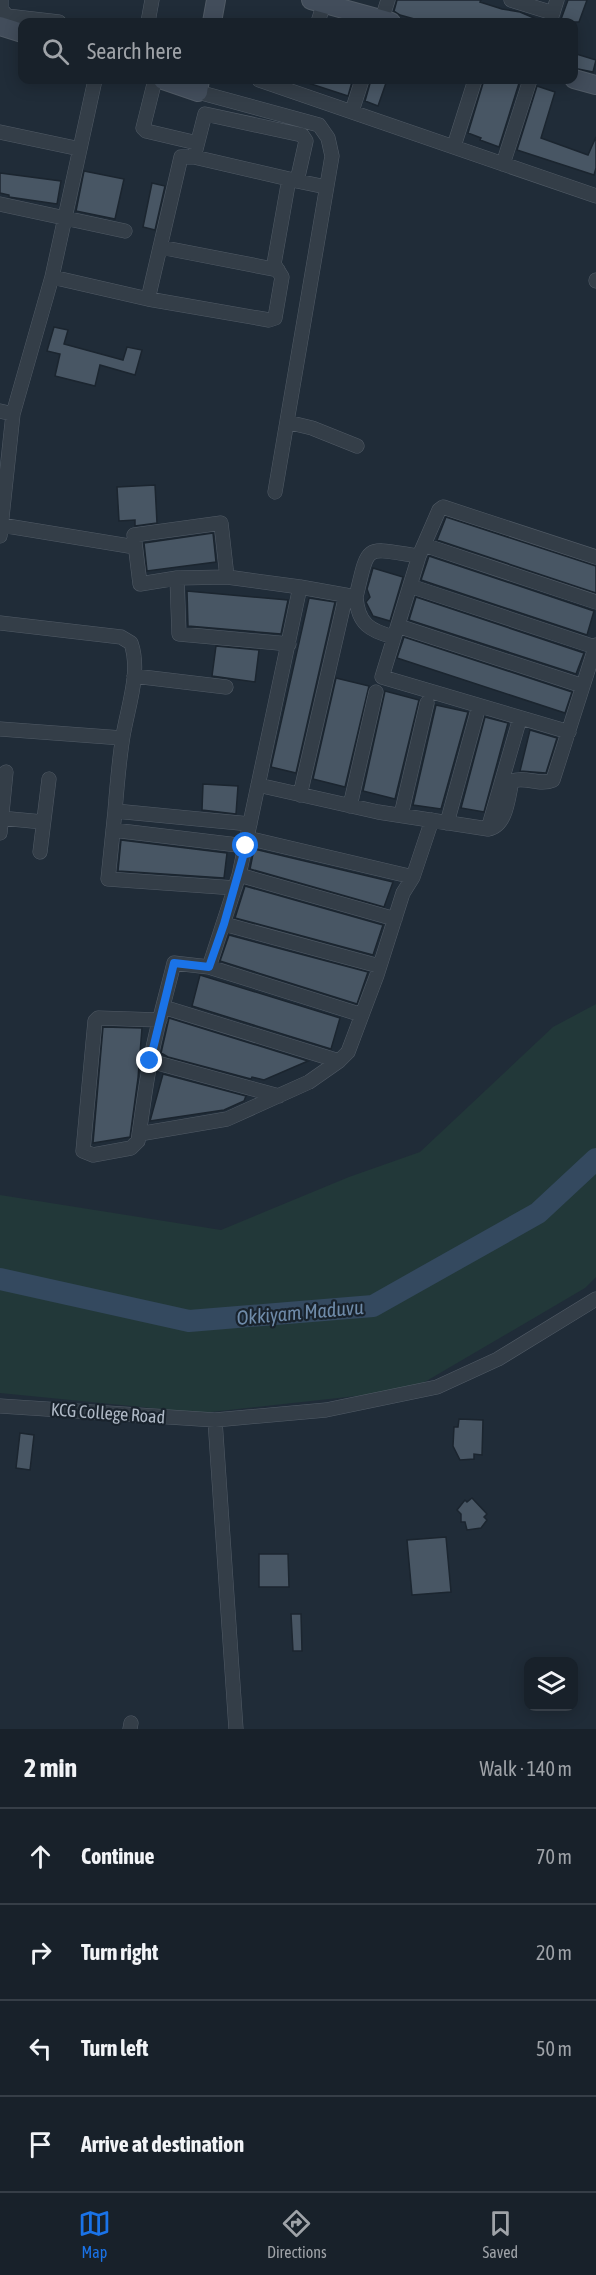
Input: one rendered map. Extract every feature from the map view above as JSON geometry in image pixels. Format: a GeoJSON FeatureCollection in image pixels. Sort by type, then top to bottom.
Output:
{"type":"FeatureCollection","features":[{"type":"Feature","properties":{"kind":"street"},"geometry":{"type":"LineString","coordinates":[[2,0],[3,14],[25,18]]}},
{"type":"Feature","properties":{"kind":"street"},"geometry":{"type":"LineString","coordinates":[[149,18],[152,0]]}},
{"type":"Feature","properties":{"kind":"street"},"geometry":{"type":"LineString","coordinates":[[213,18],[216,0]]}},
{"type":"Feature","properties":{"kind":"street"},"geometry":{"type":"LineString","coordinates":[[385,18],[388,0]]}},
{"type":"Feature","properties":{"kind":"street"},"geometry":{"type":"LineString","coordinates":[[511,0],[553,12]]}},
{"type":"Feature","properties":{"kind":"street"},"geometry":{"type":"LineString","coordinates":[[318,18],[320,1],[372,18]]}},
{"type":"Feature","properties":{"kind":"street"},"geometry":{"type":"LineString","coordinates":[[0,26],[18,32]]}},
{"type":"Feature","properties":{"kind":"street"},"geometry":{"type":"LineString","coordinates":[[578,80],[596,85]]}},
{"type":"Feature","properties":{"kind":"street"},"geometry":{"type":"LineString","coordinates":[[94,84],[52,277],[6,413],[1,531],[135,547]]}},
{"type":"Feature","properties":{"kind":"street"},"geometry":{"type":"LineString","coordinates":[[154,84],[142,128],[146,131],[197,143]]}},
{"type":"Feature","properties":{"kind":"street"},"geometry":{"type":"LineString","coordinates":[[352,111],[361,84]]}},
{"type":"Feature","properties":{"kind":"street"},"geometry":{"type":"LineString","coordinates":[[454,146],[474,84]]}},
{"type":"Feature","properties":{"kind":"street"},"geometry":{"type":"LineString","coordinates":[[503,164],[529,84]]}},
{"type":"Feature","properties":{"kind":"street"},"geometry":{"type":"LineString","coordinates":[[199,86],[319,125],[328,138],[332,156],[275,492]]}},
{"type":"Feature","properties":{"kind":"street"},"geometry":{"type":"LineString","coordinates":[[298,86],[352,111],[596,196]]}},
{"type":"Feature","properties":{"kind":"street"},"geometry":{"type":"LineString","coordinates":[[52,277],[148,299],[268,320],[275,318],[282,277],[274,264],[293,180],[306,141],[302,135],[205,114],[194,157]]}},
{"type":"Feature","properties":{"kind":"street"},"geometry":{"type":"LineString","coordinates":[[0,132],[80,149]]}},
{"type":"Feature","properties":{"kind":"street"},"geometry":{"type":"LineString","coordinates":[[148,299],[181,157],[194,157],[326,187]]}},
{"type":"Feature","properties":{"kind":"street"},"geometry":{"type":"LineString","coordinates":[[0,204],[126,231]]}},
{"type":"Feature","properties":{"kind":"street"},"geometry":{"type":"LineString","coordinates":[[160,247],[278,270]]}},
{"type":"Feature","properties":{"kind":"street"},"geometry":{"type":"LineString","coordinates":[[287,422],[312,428],[357,446]]}},
{"type":"Feature","properties":{"kind":"street"},"geometry":{"type":"LineString","coordinates":[[569,732],[382,677],[421,550],[439,510],[443,507],[596,557]]}},
{"type":"Feature","properties":{"kind":"street"},"geometry":{"type":"LineString","coordinates":[[227,577],[221,523],[134,535],[140,584],[177,578],[227,577],[351,596]]}},
{"type":"Feature","properties":{"kind":"street"},"geometry":{"type":"LineString","coordinates":[[300,795],[351,596],[365,557],[374,551],[421,550],[596,602]]}},
{"type":"Feature","properties":{"kind":"street"},"geometry":{"type":"LineString","coordinates":[[177,578],[179,634],[289,644]]}},
{"type":"Feature","properties":{"kind":"street"},"geometry":{"type":"LineString","coordinates":[[258,785],[350,806],[488,829],[496,828],[501,822],[512,781],[520,779],[541,783],[553,780],[596,646],[410,586]]}},
{"type":"Feature","properties":{"kind":"street"},"geometry":{"type":"LineString","coordinates":[[209,967],[237,882],[247,842],[300,587]]}},
{"type":"Feature","properties":{"kind":"street"},"geometry":{"type":"LineString","coordinates":[[351,596],[366,625],[376,632],[396,631],[583,686]]}},
{"type":"Feature","properties":{"kind":"street"},"geometry":{"type":"LineString","coordinates":[[0,623],[121,637],[131,643],[135,654],[134,676],[122,738],[115,811],[117,831],[108,879],[237,882],[394,919]]}},
{"type":"Feature","properties":{"kind":"street"},"geometry":{"type":"LineString","coordinates":[[134,676],[226,687]]}},
{"type":"Feature","properties":{"kind":"street"},"geometry":{"type":"LineString","coordinates":[[350,806],[376,692]]}},
{"type":"Feature","properties":{"kind":"street"},"geometry":{"type":"LineString","coordinates":[[401,815],[427,703]]}},
{"type":"Feature","properties":{"kind":"street"},"geometry":{"type":"LineString","coordinates":[[447,823],[479,705]]}},
{"type":"Feature","properties":{"kind":"street"},"geometry":{"type":"LineString","coordinates":[[488,829],[520,717]]}},
{"type":"Feature","properties":{"kind":"street"},"geometry":{"type":"LineString","coordinates":[[0,729],[122,738]]}},
{"type":"Feature","properties":{"kind":"street"},"geometry":{"type":"LineString","coordinates":[[0,833],[6,772]]}},
{"type":"Feature","properties":{"kind":"street"},"geometry":{"type":"LineString","coordinates":[[40,852],[49,779]]}},
{"type":"Feature","properties":{"kind":"street"},"geometry":{"type":"LineString","coordinates":[[115,811],[250,824]]}},
{"type":"Feature","properties":{"kind":"street"},"geometry":{"type":"LineString","coordinates":[[1,818],[43,822]]}},
{"type":"Feature","properties":{"kind":"street"},"geometry":{"type":"LineString","coordinates":[[139,1134],[227,1119],[309,1083],[348,1052],[380,966],[403,892],[413,877],[432,820]]}},
{"type":"Feature","properties":{"kind":"street"},"geometry":{"type":"LineString","coordinates":[[117,831],[247,842],[413,877]]}},
{"type":"Feature","properties":{"kind":"street"},"geometry":{"type":"LineString","coordinates":[[224,924],[380,966]]}},
{"type":"Feature","properties":{"kind":"street"},"geometry":{"type":"LineString","coordinates":[[339,1061],[162,1013],[98,1018],[95,1021],[83,1151],[93,1155],[131,1148],[138,1141],[150,1061],[162,1013],[174,963],[209,967],[362,1015]]}},
{"type":"Feature","properties":{"kind":"street"},"geometry":{"type":"LineString","coordinates":[[150,1061],[279,1096]]}},
{"type":"Feature","properties":{"kind":"street","name":"KCG College Road"},"geometry":{"type":"LineString","coordinates":[[0,1406],[215,1420],[326,1410],[437,1387],[498,1359],[596,1299]]}},
{"type":"Feature","properties":{"kind":"street"},"geometry":{"type":"LineString","coordinates":[[215,1420],[236,1729]]}},
{"type":"Feature","properties":{"kind":"green space"},"geometry":{"type":"Polygon","coordinates":[[[596,1004],[596,1277],[585,1288],[411,1390],[202,1413],[0,1393],[0,1195],[221,1230],[349,1177],[420,1152],[553,1027],[596,1004]]]}},
{"type":"Feature","properties":{"kind":"building"},"geometry":{"type":"Polygon","coordinates":[[[397,0],[481,0],[480,2],[534,18],[411,18],[394,11],[397,0]]]}},
{"type":"Feature","properties":{"kind":"building"},"geometry":{"type":"Polygon","coordinates":[[[568,0],[587,0],[579,22],[578,18],[561,18],[568,0]]]}},
{"type":"Feature","properties":{"kind":"building"},"geometry":{"type":"Polygon","coordinates":[[[578,55],[596,60],[593,72],[578,69],[578,55]]]}},
{"type":"Feature","properties":{"kind":"building"},"geometry":{"type":"Polygon","coordinates":[[[311,84],[351,84],[348,96],[311,84]]]}},
{"type":"Feature","properties":{"kind":"building"},"geometry":{"type":"Polygon","coordinates":[[[370,84],[386,84],[378,106],[365,101],[370,84]]]}},
{"type":"Feature","properties":{"kind":"building"},"geometry":{"type":"Polygon","coordinates":[[[483,84],[519,84],[499,147],[468,133],[483,84]]]}},
{"type":"Feature","properties":{"kind":"building"},"geometry":{"type":"Polygon","coordinates":[[[537,86],[555,92],[541,138],[588,155],[596,137],[594,175],[517,150],[537,86]]]}},
{"type":"Feature","properties":{"kind":"building"},"geometry":{"type":"Polygon","coordinates":[[[84,171],[124,179],[115,219],[76,211],[84,171]]]}},
{"type":"Feature","properties":{"kind":"building"},"geometry":{"type":"Polygon","coordinates":[[[0,173],[61,181],[57,204],[9,197],[9,195],[0,193],[0,173]]]}},
{"type":"Feature","properties":{"kind":"building"},"geometry":{"type":"Polygon","coordinates":[[[152,183],[165,186],[155,230],[143,227],[152,183]]]}},
{"type":"Feature","properties":{"kind":"building"},"geometry":{"type":"Polygon","coordinates":[[[54,327],[68,330],[64,344],[123,360],[127,347],[142,350],[135,375],[100,365],[95,386],[55,376],[60,354],[47,351],[54,327]]]}},
{"type":"Feature","properties":{"kind":"building"},"geometry":{"type":"Polygon","coordinates":[[[155,485],[157,523],[135,526],[135,520],[119,521],[117,487],[155,485]]]}},
{"type":"Feature","properties":{"kind":"building"},"geometry":{"type":"Polygon","coordinates":[[[446,517],[596,566],[596,593],[437,540],[446,517]]]}},
{"type":"Feature","properties":{"kind":"building"},"geometry":{"type":"Polygon","coordinates":[[[213,533],[216,562],[147,571],[144,543],[213,533]]]}},
{"type":"Feature","properties":{"kind":"building"},"geometry":{"type":"Polygon","coordinates":[[[429,556],[594,611],[587,635],[421,580],[429,556]]]}},
{"type":"Feature","properties":{"kind":"building"},"geometry":{"type":"Polygon","coordinates":[[[373,568],[403,577],[390,621],[373,616],[366,602],[370,597],[367,589],[373,568]]]}},
{"type":"Feature","properties":{"kind":"building"},"geometry":{"type":"Polygon","coordinates":[[[187,591],[288,600],[281,634],[188,626],[187,591]]]}},
{"type":"Feature","properties":{"kind":"building"},"geometry":{"type":"Polygon","coordinates":[[[416,597],[584,653],[576,674],[409,620],[416,597]]]}},
{"type":"Feature","properties":{"kind":"building"},"geometry":{"type":"Polygon","coordinates":[[[309,598],[335,602],[296,773],[271,767],[309,598]]]}},
{"type":"Feature","properties":{"kind":"building"},"geometry":{"type":"Polygon","coordinates":[[[404,637],[572,692],[565,713],[397,658],[404,637]]]}},
{"type":"Feature","properties":{"kind":"building"},"geometry":{"type":"Polygon","coordinates":[[[216,646],[259,650],[255,682],[212,676],[216,646]]]}},
{"type":"Feature","properties":{"kind":"building"},"geometry":{"type":"Polygon","coordinates":[[[336,678],[369,686],[345,787],[313,779],[336,678]]]}},
{"type":"Feature","properties":{"kind":"building"},"geometry":{"type":"Polygon","coordinates":[[[385,691],[419,700],[395,799],[363,791],[385,691]]]}},
{"type":"Feature","properties":{"kind":"building"},"geometry":{"type":"Polygon","coordinates":[[[436,705],[468,712],[441,809],[413,805],[436,705]]]}},
{"type":"Feature","properties":{"kind":"building"},"geometry":{"type":"Polygon","coordinates":[[[485,717],[508,723],[484,812],[461,808],[485,717]]]}},
{"type":"Feature","properties":{"kind":"building"},"geometry":{"type":"Polygon","coordinates":[[[530,730],[557,738],[546,773],[520,771],[530,730]]]}},
{"type":"Feature","properties":{"kind":"building"},"geometry":{"type":"Polygon","coordinates":[[[203,784],[238,786],[236,814],[202,810],[203,784]]]}},
{"type":"Feature","properties":{"kind":"building"},"geometry":{"type":"Polygon","coordinates":[[[121,840],[227,853],[224,878],[118,871],[121,840]]]}},
{"type":"Feature","properties":{"kind":"building"},"geometry":{"type":"Polygon","coordinates":[[[254,849],[393,882],[384,907],[250,869],[254,849]]]}},
{"type":"Feature","properties":{"kind":"building"},"geometry":{"type":"Polygon","coordinates":[[[245,886],[383,925],[373,955],[235,918],[245,886]]]}},
{"type":"Feature","properties":{"kind":"building"},"geometry":{"type":"Polygon","coordinates":[[[229,935],[368,972],[357,1004],[220,961],[229,935]]]}},
{"type":"Feature","properties":{"kind":"building"},"geometry":{"type":"Polygon","coordinates":[[[200,975],[340,1018],[331,1049],[192,1006],[200,975]]]}},
{"type":"Feature","properties":{"kind":"building"},"geometry":{"type":"Polygon","coordinates":[[[169,1018],[308,1061],[264,1080],[252,1077],[251,1079],[168,1057],[161,1053],[169,1018]]]}},
{"type":"Feature","properties":{"kind":"building"},"geometry":{"type":"Polygon","coordinates":[[[103,1027],[142,1028],[138,1078],[130,1137],[93,1143],[103,1027]]]}},
{"type":"Feature","properties":{"kind":"building"},"geometry":{"type":"Polygon","coordinates":[[[163,1074],[246,1096],[244,1101],[224,1110],[150,1121],[163,1074]]]}},
{"type":"Feature","properties":{"kind":"building"},"geometry":{"type":"Polygon","coordinates":[[[459,1419],[483,1420],[482,1455],[474,1454],[474,1459],[460,1460],[453,1446],[454,1427],[458,1427],[459,1419]]]}},
{"type":"Feature","properties":{"kind":"building"},"geometry":{"type":"Polygon","coordinates":[[[20,1433],[34,1435],[30,1470],[16,1468],[20,1433]]]}},
{"type":"Feature","properties":{"kind":"building"},"geometry":{"type":"Polygon","coordinates":[[[472,1498],[487,1514],[484,1517],[487,1520],[481,1528],[467,1530],[457,1510],[465,1500],[467,1502],[472,1498]]]}},
{"type":"Feature","properties":{"kind":"building"},"geometry":{"type":"Polygon","coordinates":[[[446,1537],[451,1592],[412,1595],[407,1540],[446,1537]]]}},
{"type":"Feature","properties":{"kind":"building"},"geometry":{"type":"Polygon","coordinates":[[[259,1554],[288,1554],[289,1587],[259,1587],[259,1554]]]}},
{"type":"Feature","properties":{"kind":"building"},"geometry":{"type":"Polygon","coordinates":[[[291,1614],[301,1614],[302,1651],[293,1651],[291,1614]]]}},
{"type":"Feature","properties":{"kind":"waterway","name":"Okkiyam Maduvu"},"geometry":{"type":"LineString","coordinates":[[0,1279],[189,1321],[373,1306],[538,1213],[596,1159]]}},
{"type":"Feature","properties":{"kind":"route"},"geometry":{"type":"LineString","coordinates":[[150,1061],[174,963],[209,967],[246,846]]}}]}
